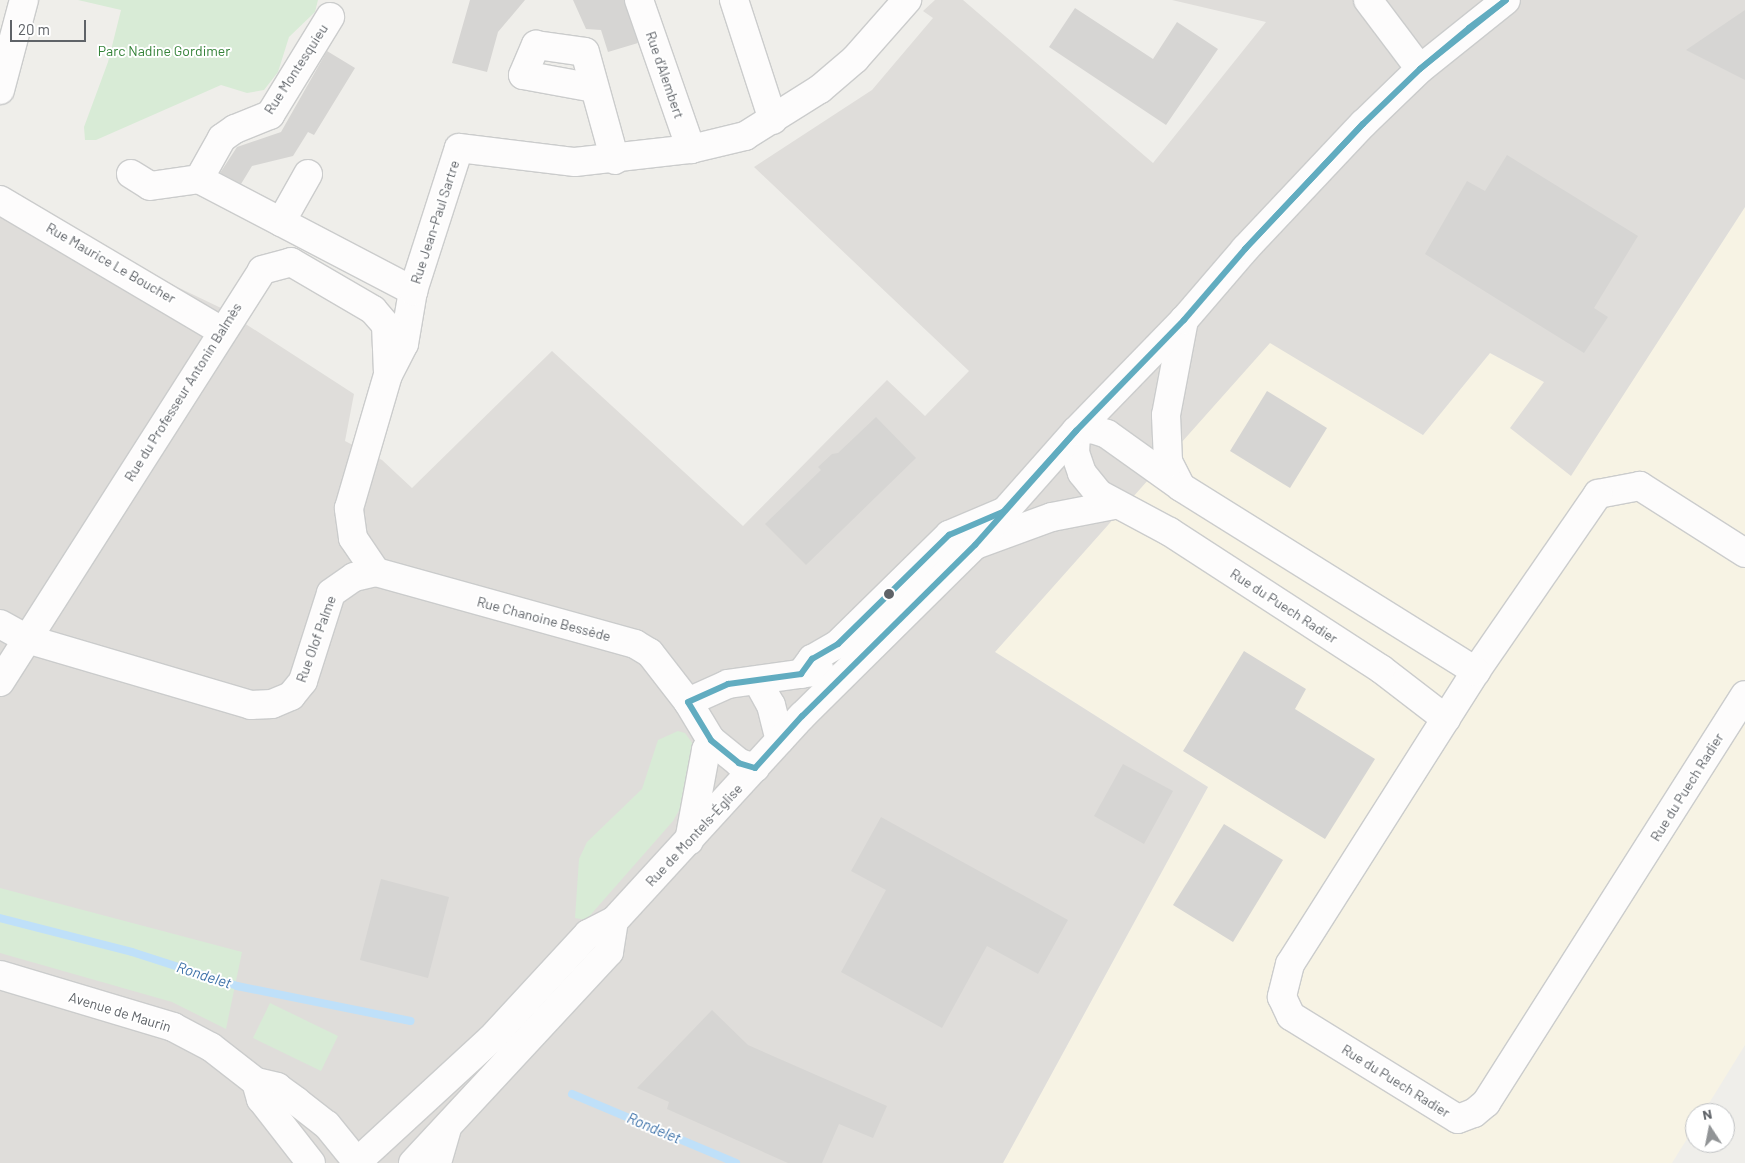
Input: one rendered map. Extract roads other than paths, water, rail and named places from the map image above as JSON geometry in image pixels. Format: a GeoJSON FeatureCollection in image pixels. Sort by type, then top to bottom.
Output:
{"type":"FeatureCollection","features":[{"type":"Feature","properties":{"kind":"street"},"geometry":{"type":"LineString","coordinates":[[0,90],[24,0]]}},
{"type":"Feature","properties":{"kind":"street","name":"Rue d'Alembert"},"geometry":{"type":"LineString","coordinates":[[639,0],[691,149]]}},
{"type":"Feature","properties":{"kind":"street"},"geometry":{"type":"LineString","coordinates":[[734,0],[773,120]]}},
{"type":"Feature","properties":{"kind":"street","name":"Rue Jean-Paul Sartre"},"geometry":{"type":"LineString","coordinates":[[413,291],[459,148],[575,162],[615,160],[691,149],[745,136],[820,89],[855,59],[907,0]]}},
{"type":"Feature","properties":{"kind":"street"},"geometry":{"type":"LineString","coordinates":[[1367,0],[1420,69]]}},
{"type":"Feature","properties":{"kind":"street","name":"Rue de Montels-Église"},"geometry":{"type":"LineString","coordinates":[[362,1163],[469,1075],[491,1039],[588,934],[614,922],[780,740],[975,545],[1076,431],[1184,320],[1245,248],[1420,69],[1506,0]]}},
{"type":"Feature","properties":{"kind":"street","name":"Rue Montesquieu"},"geometry":{"type":"LineString","coordinates":[[199,179],[222,138],[235,129],[270,115],[330,17]]}},
{"type":"Feature","properties":{"kind":"street"},"geometry":{"type":"LineString","coordinates":[[594,88],[615,160]]}},
{"type":"Feature","properties":{"kind":"street"},"geometry":{"type":"LineString","coordinates":[[131,174],[150,186],[199,179],[413,291],[404,344],[388,376],[349,508],[353,538],[376,572]]}},
{"type":"Feature","properties":{"kind":"street"},"geometry":{"type":"LineString","coordinates":[[281,222],[308,174]]}},
{"type":"Feature","properties":{"kind":"street","name":"Rue Maurice Le Boucher"},"geometry":{"type":"LineString","coordinates":[[0,200],[220,330]]}},
{"type":"Feature","properties":{"kind":"street","name":"Rue du Professeur Antonin Balmès"},"geometry":{"type":"LineString","coordinates":[[0,682],[220,330],[262,270],[291,262],[373,310],[386,325],[388,376]]}},
{"type":"Feature","properties":{"kind":"street"},"geometry":{"type":"LineString","coordinates":[[1181,487],[1168,461],[1166,415],[1184,320]]}},
{"type":"Feature","properties":{"kind":"street"},"geometry":{"type":"LineString","coordinates":[[1076,431],[1092,429],[1108,434],[1181,487],[1476,671]]}},
{"type":"Feature","properties":{"kind":"street","name":"Rue du Puech Radier"},"geometry":{"type":"LineString","coordinates":[[1076,431],[1075,453],[1082,473],[1099,494],[1114,504],[1170,532],[1381,669],[1446,719]]}},
{"type":"Feature","properties":{"kind":"street","name":"Rue du Puech Radier"},"geometry":{"type":"LineString","coordinates":[[1745,552],[1640,486],[1598,494],[1476,671],[1290,964],[1282,997],[1291,1016],[1458,1119],[1486,1103],[1745,695]]}},
{"type":"Feature","properties":{"kind":"street"},"geometry":{"type":"LineString","coordinates":[[975,545],[1052,517],[1114,504]]}},
{"type":"Feature","properties":{"kind":"street","name":"Rue de Montels-Église"},"geometry":{"type":"LineString","coordinates":[[801,674],[812,659],[838,644],[949,535],[1003,512]]}},
{"type":"Feature","properties":{"kind":"street","name":"Rue Olof Palme"},"geometry":{"type":"LineString","coordinates":[[27,639],[251,705],[272,704],[291,696],[303,681],[331,593],[354,577],[376,572]]}},
{"type":"Feature","properties":{"kind":"street","name":"Rue Chanoine Bessède"},"geometry":{"type":"LineString","coordinates":[[376,572],[635,644],[650,653],[688,702],[711,740],[740,763],[755,768]]}},
{"type":"Feature","properties":{"kind":"street"},"geometry":{"type":"LineString","coordinates":[[0,624],[27,639]]}},
{"type":"Feature","properties":{"kind":"street"},"geometry":{"type":"LineString","coordinates":[[688,702],[728,684],[758,682],[855,664]]}},
{"type":"Feature","properties":{"kind":"street"},"geometry":{"type":"LineString","coordinates":[[758,682],[771,705],[780,740]]}},
{"type":"Feature","properties":{"kind":"street"},"geometry":{"type":"LineString","coordinates":[[689,841],[706,750],[711,740]]}},
{"type":"Feature","properties":{"kind":"street"},"geometry":{"type":"LineString","coordinates":[[413,1163],[447,1129],[609,952],[614,922]]}},
{"type":"Feature","properties":{"kind":"street","name":"Avenue de Maurin"},"geometry":{"type":"LineString","coordinates":[[0,975],[173,1027],[211,1047],[256,1082],[276,1087],[327,1125],[362,1163]]}},
{"type":"Feature","properties":{"kind":"street","name":"Avenue de Maurin"},"geometry":{"type":"LineString","coordinates":[[256,1082],[261,1099],[311,1163]]}},
{"type":"Feature","properties":{"kind":"street"},"geometry":{"type":"LineString","coordinates":[[437,1163],[447,1129]]}},
{"type":"Feature","properties":{"kind":"waterway","name":"Rondelet"},"geometry":{"type":"LineString","coordinates":[[0,918],[132,952],[237,986],[411,1021]]}},
{"type":"Feature","properties":{"kind":"waterway","name":"Rondelet"},"geometry":{"type":"LineString","coordinates":[[572,1094],[736,1163]]}},
{"type":"Feature","properties":{"kind":"park label","name":"Parc Nadine Gordimer"},"geometry":{"type":"Point","coordinates":[164,51]}}]}
